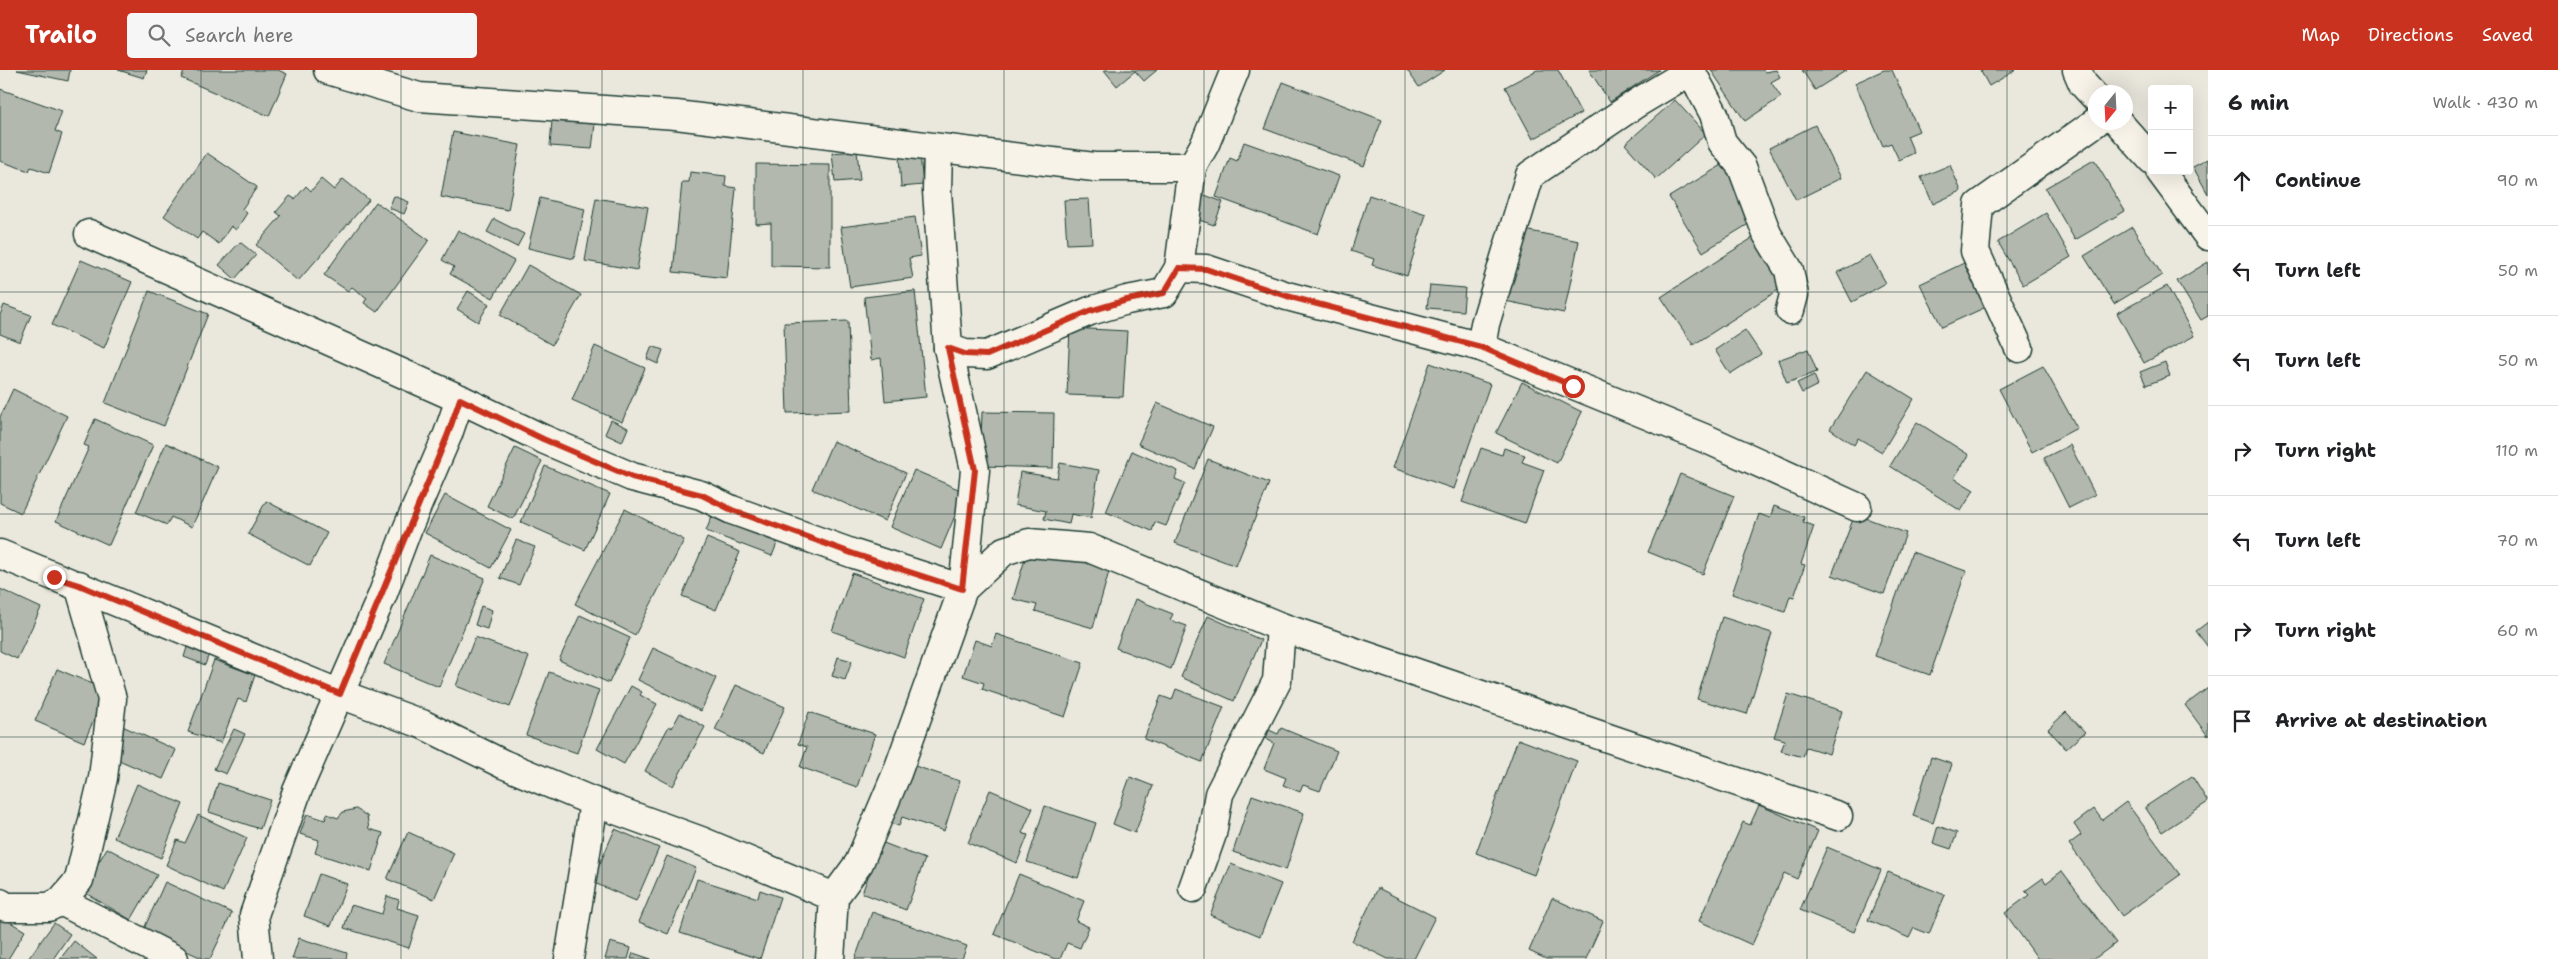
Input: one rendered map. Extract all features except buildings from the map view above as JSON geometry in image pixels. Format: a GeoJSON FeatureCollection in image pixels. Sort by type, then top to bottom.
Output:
{"type":"FeatureCollection","features":[{"type":"Feature","properties":{"kind":"street"},"geometry":{"type":"LineString","coordinates":[[328,70],[419,97],[676,115],[1094,167],[1192,167]]}},
{"type":"Feature","properties":{"kind":"street"},"geometry":{"type":"LineString","coordinates":[[948,348],[965,354],[987,355],[1090,311],[1127,300],[1164,293],[1179,268],[1192,167],[1205,144],[1235,70]]}},
{"type":"Feature","properties":{"kind":"street"},"geometry":{"type":"LineString","coordinates":[[2076,70],[2088,89]]}},
{"type":"Feature","properties":{"kind":"street"},"geometry":{"type":"LineString","coordinates":[[1481,347],[1485,324],[1530,175],[1637,102],[1692,72],[1714,114],[1722,142],[1742,166],[1767,234],[1789,270],[1794,295],[1790,310]]}},
{"type":"Feature","properties":{"kind":"street"},"geometry":{"type":"LineString","coordinates":[[2019,348],[1975,251],[1979,205],[2088,128]]}},
{"type":"Feature","properties":{"kind":"street"},"geometry":{"type":"LineString","coordinates":[[2125,130],[2148,156]]}},
{"type":"Feature","properties":{"kind":"street"},"geometry":{"type":"LineString","coordinates":[[830,959],[834,897],[859,863],[897,773],[962,589],[975,470],[948,348],[937,191],[938,149]]}},
{"type":"Feature","properties":{"kind":"street"},"geometry":{"type":"LineString","coordinates":[[2163,175],[2208,236]]}},
{"type":"Feature","properties":{"kind":"street"},"geometry":{"type":"LineString","coordinates":[[89,234],[460,399],[543,439],[632,477],[702,495],[732,510],[854,554],[962,589]]}},
{"type":"Feature","properties":{"kind":"street"},"geometry":{"type":"LineString","coordinates":[[1179,268],[1206,269],[1287,296],[1481,347],[1711,441],[1856,506]]}},
{"type":"Feature","properties":{"kind":"street"},"geometry":{"type":"LineString","coordinates":[[258,959],[254,915],[298,791],[448,434],[460,399]]}},
{"type":"Feature","properties":{"kind":"street"},"geometry":{"type":"LineString","coordinates":[[962,589],[1004,551],[1029,543],[1089,548],[1281,627],[1838,816]]}},
{"type":"Feature","properties":{"kind":"street"},"geometry":{"type":"LineString","coordinates":[[0,554],[340,694],[422,724],[503,764],[594,802],[701,840],[834,897]]}},
{"type":"Feature","properties":{"kind":"street"},"geometry":{"type":"LineString","coordinates":[[0,903],[6,907],[49,907],[61,901],[79,880],[103,778],[112,699],[79,585]]}},
{"type":"Feature","properties":{"kind":"street"},"geometry":{"type":"LineString","coordinates":[[1193,888],[1212,834],[1219,794],[1277,681],[1281,627]]}},
{"type":"Feature","properties":{"kind":"street"},"geometry":{"type":"LineString","coordinates":[[569,959],[594,802]]}},
{"type":"Feature","properties":{"kind":"street"},"geometry":{"type":"LineString","coordinates":[[61,901],[174,959]]}},
{"type":"Feature","properties":{"kind":"route"},"geometry":{"type":"LineString","coordinates":[[54,577],[79,585],[340,694],[448,434],[460,399],[543,439],[632,477],[702,495],[732,510],[854,554],[962,589],[975,470],[948,348],[965,354],[987,355],[1090,311],[1127,300],[1164,293],[1179,268],[1206,269],[1287,296],[1481,347],[1573,386]]}}]}
